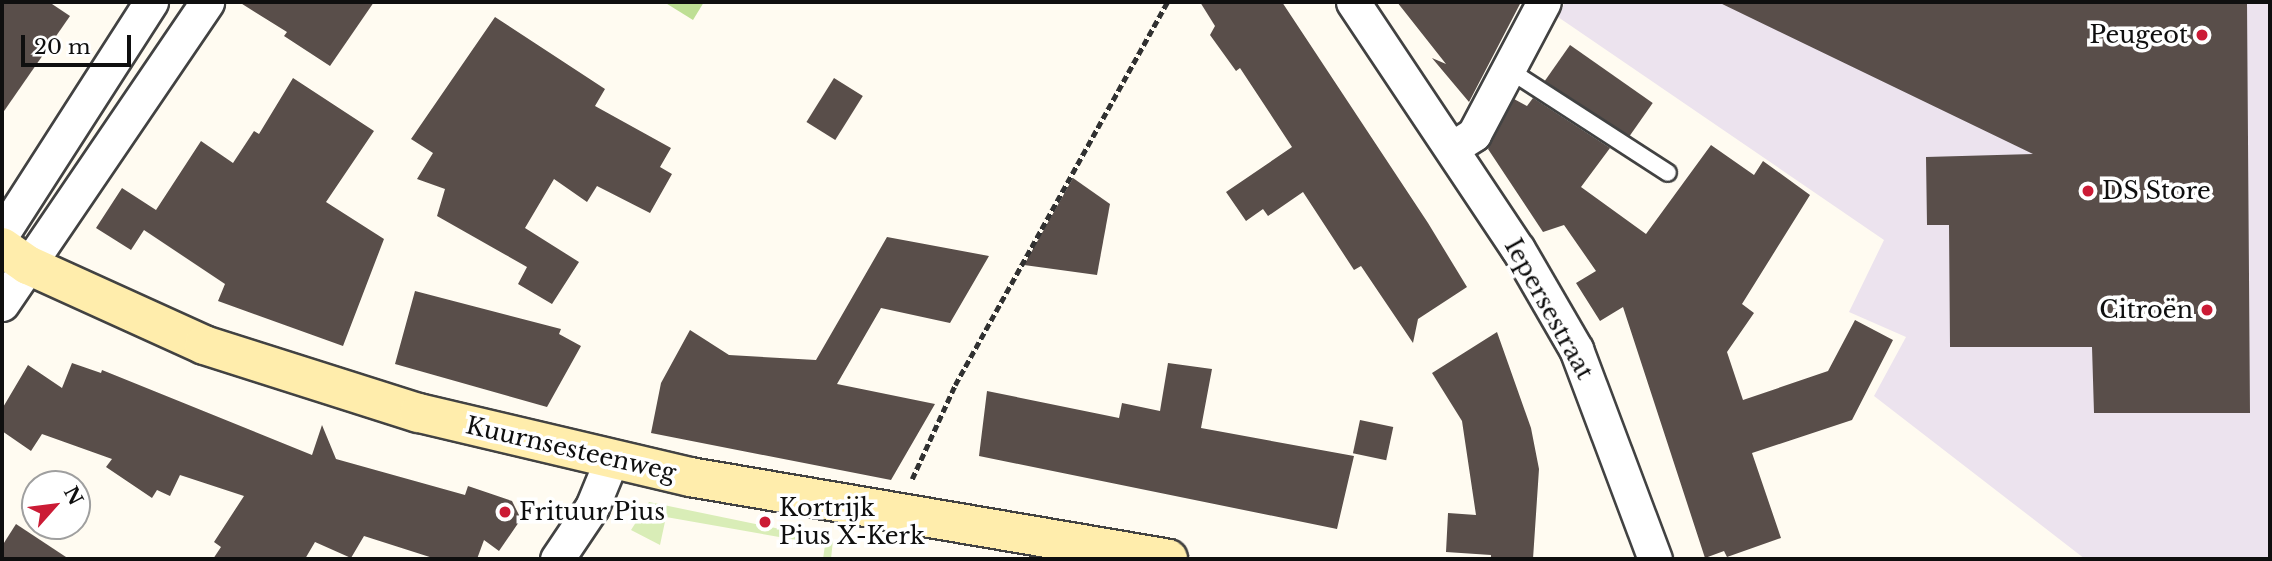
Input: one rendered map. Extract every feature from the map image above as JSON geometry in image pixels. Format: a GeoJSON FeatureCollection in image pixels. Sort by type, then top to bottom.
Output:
{"type":"FeatureCollection","features":[{"type":"Feature","properties":{"kind":"street"},"geometry":{"type":"LineString","coordinates":[[2,234],[151,2]]}},
{"type":"Feature","properties":{"kind":"street"},"geometry":{"type":"LineString","coordinates":[[2,304],[15,256],[207,2]]}},
{"type":"Feature","properties":{"kind":"street","name":"Iepersestraat"},"geometry":{"type":"LineString","coordinates":[[1353,2],[1452,148],[1576,349],[1655,559]]}},
{"type":"Feature","properties":{"kind":"street"},"geometry":{"type":"LineString","coordinates":[[1452,148],[1474,134],[1544,2]]}},
{"type":"Feature","properties":{"kind":"street","name":"Kuurnsesteenweg"},"geometry":{"type":"LineString","coordinates":[[15,256],[204,345],[419,413],[611,461],[1168,559]]}},
{"type":"Feature","properties":{"kind":"street"},"geometry":{"type":"LineString","coordinates":[[557,559],[592,507],[611,461]]}},
{"type":"Feature","properties":{"kind":"lane"},"geometry":{"type":"LineString","coordinates":[[1509,71],[1668,173]]}},
{"type":"Feature","properties":{"kind":"path"},"geometry":{"type":"LineString","coordinates":[[897,512],[955,385],[1167,2]]}},
{"type":"Feature","properties":{"kind":"shaded area"},"geometry":{"type":"Polygon","coordinates":[[[1565,2],[2270,2],[2270,559],[2085,559],[1874,396],[1906,337],[1849,312],[1884,240],[1558,17],[1565,2]]]}},
{"type":"Feature","properties":{"kind":"green space"},"geometry":{"type":"Polygon","coordinates":[[[664,2],[704,2],[693,20],[664,2]]]}},
{"type":"Feature","properties":{"kind":"green space"},"geometry":{"type":"Polygon","coordinates":[[[649,502],[833,540],[831,559],[823,559],[825,545],[666,517],[660,545],[631,530],[649,502]]]}},
{"type":"Feature","properties":{"kind":"building"},"geometry":{"type":"Polygon","coordinates":[[[2,2],[49,2],[70,16],[2,114],[2,2]]]}},
{"type":"Feature","properties":{"kind":"building"},"geometry":{"type":"Polygon","coordinates":[[[239,2],[374,2],[330,66],[284,36],[287,32],[239,2]]]}},
{"type":"Feature","properties":{"kind":"building"},"geometry":{"type":"Polygon","coordinates":[[[1200,2],[1282,2],[1428,223],[1467,287],[1418,319],[1413,343],[1361,266],[1354,270],[1303,192],[1268,216],[1263,209],[1246,221],[1226,192],[1292,147],[1240,68],[1236,71],[1210,35],[1215,26],[1200,2]]]}},
{"type":"Feature","properties":{"kind":"building"},"geometry":{"type":"Polygon","coordinates":[[[1397,2],[1521,2],[1469,102],[1432,58],[1446,64],[1397,2]]]}},
{"type":"Feature","properties":{"kind":"building","name":"DS Store"},"geometry":{"type":"Polygon","coordinates":[[[1718,2],[2247,2],[2250,413],[2094,413],[2092,347],[1950,347],[1949,225],[1927,225],[1926,157],[2033,154],[1718,2]]]}},
{"type":"Feature","properties":{"kind":"building"},"geometry":{"type":"Polygon","coordinates":[[[495,17],[605,89],[595,106],[671,148],[660,167],[672,174],[650,213],[597,186],[587,202],[554,179],[525,228],[579,262],[552,304],[518,284],[527,267],[437,216],[445,189],[417,179],[433,153],[411,139],[495,17]]]}},
{"type":"Feature","properties":{"kind":"building"},"geometry":{"type":"Polygon","coordinates":[[[1570,45],[1653,103],[1627,139],[1545,81],[1570,45]]]}},
{"type":"Feature","properties":{"kind":"building"},"geometry":{"type":"Polygon","coordinates":[[[293,78],[374,131],[326,202],[384,239],[343,346],[218,301],[225,284],[144,230],[131,250],[96,228],[122,188],[156,210],[201,141],[233,163],[254,131],[259,134],[293,78]]]}},
{"type":"Feature","properties":{"kind":"building"},"geometry":{"type":"Polygon","coordinates":[[[834,78],[863,96],[835,140],[806,122],[834,78]]]}},
{"type":"Feature","properties":{"kind":"building"},"geometry":{"type":"Polygon","coordinates":[[[1533,98],[1610,148],[1581,187],[1646,234],[1711,145],[1754,175],[1763,161],[1810,195],[1742,304],[1754,313],[1727,352],[1743,400],[1828,371],[1855,320],[1893,340],[1852,420],[1752,453],[1781,538],[1727,557],[1724,551],[1705,558],[1623,307],[1600,321],[1576,283],[1596,271],[1564,225],[1543,232],[1488,149],[1514,99],[1527,106],[1533,98]]]}},
{"type":"Feature","properties":{"kind":"building"},"geometry":{"type":"Polygon","coordinates":[[[1073,178],[1110,204],[1097,275],[1024,265],[1073,178]]]}},
{"type":"Feature","properties":{"kind":"building"},"geometry":{"type":"Polygon","coordinates":[[[887,237],[989,256],[950,323],[881,308],[837,384],[935,404],[891,480],[651,433],[661,383],[690,330],[729,355],[816,360],[887,237]]]}},
{"type":"Feature","properties":{"kind":"building"},"geometry":{"type":"Polygon","coordinates":[[[415,291],[561,329],[559,334],[581,346],[547,407],[395,364],[415,291]]]}},
{"type":"Feature","properties":{"kind":"building"},"geometry":{"type":"Polygon","coordinates":[[[1497,332],[1531,428],[1539,469],[1533,559],[1491,559],[1491,555],[1446,552],[1448,513],[1476,515],[1462,421],[1432,373],[1497,332]]]}},
{"type":"Feature","properties":{"kind":"building"},"geometry":{"type":"Polygon","coordinates":[[[72,363],[101,373],[102,370],[312,455],[322,425],[336,459],[465,495],[468,486],[512,501],[521,519],[499,551],[484,540],[477,559],[436,559],[364,536],[351,558],[315,542],[305,559],[213,559],[221,547],[214,542],[244,496],[180,475],[170,496],[157,490],[152,498],[106,467],[112,459],[42,434],[31,451],[2,431],[2,409],[28,365],[62,388],[72,363]]]}},
{"type":"Feature","properties":{"kind":"building"},"geometry":{"type":"Polygon","coordinates":[[[1168,363],[1212,369],[1201,428],[1354,456],[1337,529],[979,456],[987,391],[1119,418],[1122,403],[1160,411],[1168,363]]]}},
{"type":"Feature","properties":{"kind":"building"},"geometry":{"type":"Polygon","coordinates":[[[1360,420],[1393,427],[1386,460],[1353,453],[1360,420]]]}},
{"type":"Feature","properties":{"kind":"building"},"geometry":{"type":"Polygon","coordinates":[[[16,524],[21,527],[21,540],[40,540],[69,559],[2,559],[2,546],[16,524]]]}},
{"type":"Feature","properties":{"kind":"place","name":"Peugeot"},"geometry":{"type":"Point","coordinates":[2202,35]}},
{"type":"Feature","properties":{"kind":"place","name":"DS Store"},"geometry":{"type":"Point","coordinates":[2088,191]}},
{"type":"Feature","properties":{"kind":"place","name":"Citroën"},"geometry":{"type":"Point","coordinates":[2207,310]}},
{"type":"Feature","properties":{"kind":"place","name":"Frituur Pius"},"geometry":{"type":"Point","coordinates":[505,512]}},
{"type":"Feature","properties":{"kind":"place","name":"Kortrijk Pius X-Kerk"},"geometry":{"type":"Point","coordinates":[765,522]}}]}
